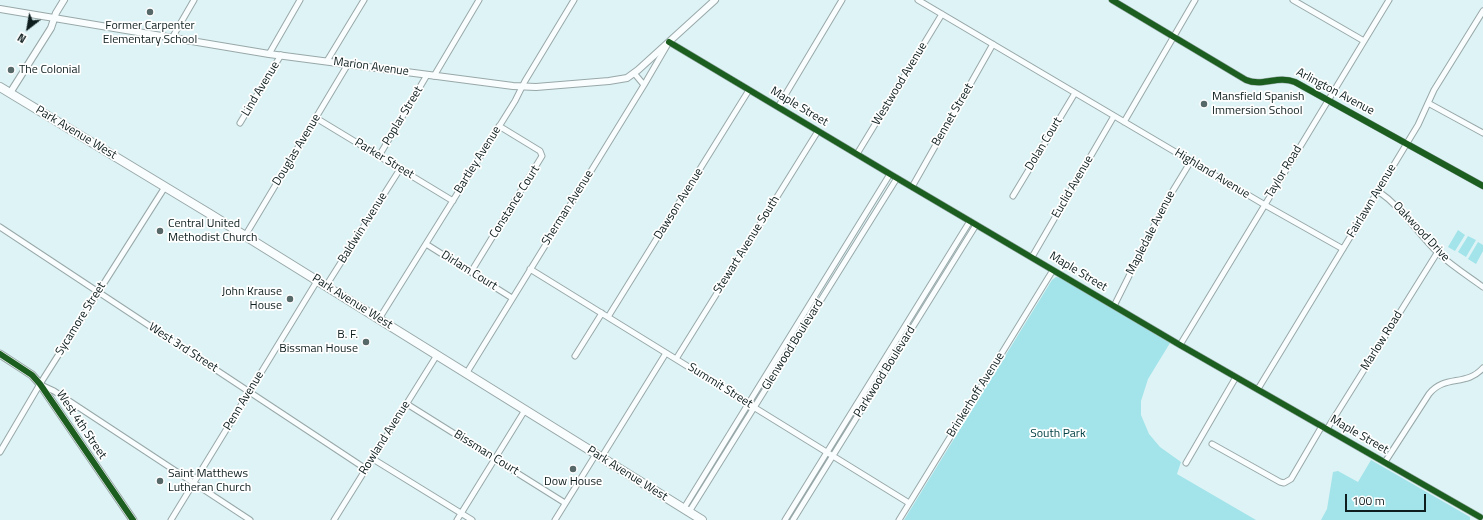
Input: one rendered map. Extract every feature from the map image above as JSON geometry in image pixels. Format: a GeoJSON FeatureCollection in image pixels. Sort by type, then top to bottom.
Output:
{"type":"FeatureCollection","features":[{"type":"Feature","properties":{"kind":"main road","name":"Park Avenue West"},"geometry":{"type":"LineString","coordinates":[[0,88],[245,236],[702,520]]}},
{"type":"Feature","properties":{"kind":"main road","name":"West 4th Street"},"geometry":{"type":"LineString","coordinates":[[0,354],[32,375],[40,384],[133,520]]}},
{"type":"Feature","properties":{"kind":"street"},"geometry":{"type":"LineString","coordinates":[[10,93],[51,28],[54,18],[64,0]]}},
{"type":"Feature","properties":{"kind":"street"},"geometry":{"type":"LineString","coordinates":[[172,38],[194,0]]}},
{"type":"Feature","properties":{"kind":"street","name":"Lind Avenue"},"geometry":{"type":"LineString","coordinates":[[268,54],[300,0]]}},
{"type":"Feature","properties":{"kind":"street"},"geometry":{"type":"LineString","coordinates":[[327,61],[364,0]]}},
{"type":"Feature","properties":{"kind":"street","name":"Poplar Street"},"geometry":{"type":"LineString","coordinates":[[434,76],[479,0]]}},
{"type":"Feature","properties":{"kind":"street","name":"Bartley Avenue"},"geometry":{"type":"LineString","coordinates":[[379,319],[499,126],[574,0]]}},
{"type":"Feature","properties":{"kind":"street","name":"Marion Avenue"},"geometry":{"type":"LineString","coordinates":[[0,9],[268,54],[522,86],[556,86],[623,79],[634,73],[714,0]]}},
{"type":"Feature","properties":{"kind":"street"},"geometry":{"type":"LineString","coordinates":[[778,107],[842,0]]}},
{"type":"Feature","properties":{"kind":"street"},"geometry":{"type":"LineString","coordinates":[[918,0],[1114,116]]}},
{"type":"Feature","properties":{"kind":"street","name":"Arlington Avenue"},"geometry":{"type":"LineString","coordinates":[[1112,0],[1251,82],[1280,79],[1290,80],[1483,186]]}},
{"type":"Feature","properties":{"kind":"street"},"geometry":{"type":"LineString","coordinates":[[1124,122],[1195,0]]}},
{"type":"Feature","properties":{"kind":"street"},"geometry":{"type":"LineString","coordinates":[[1293,0],[1364,41]]}},
{"type":"Feature","properties":{"kind":"street","name":"Taylor Road"},"geometry":{"type":"LineString","coordinates":[[1180,344],[1389,0]]}},
{"type":"Feature","properties":{"kind":"street","name":"Fairlawn Avenue"},"geometry":{"type":"LineString","coordinates":[[1258,389],[1407,144],[1420,121],[1434,90],[1483,11]]}},
{"type":"Feature","properties":{"kind":"street","name":"Westwood Avenue"},"geometry":{"type":"LineString","coordinates":[[857,154],[942,14]]}},
{"type":"Feature","properties":{"kind":"street","name":"Sherman Avenue"},"geometry":{"type":"LineString","coordinates":[[466,374],[669,42]]}},
{"type":"Feature","properties":{"kind":"street","name":"Maple Street"},"geometry":{"type":"LineString","coordinates":[[669,42],[1114,306],[1480,517]]}},
{"type":"Feature","properties":{"kind":"street","name":"Bennet Street"},"geometry":{"type":"LineString","coordinates":[[912,187],[993,44]]}},
{"type":"Feature","properties":{"kind":"street","name":"Lind Avenue"},"geometry":{"type":"LineString","coordinates":[[240,123],[281,55]]}},
{"type":"Feature","properties":{"kind":"street","name":"Douglas Avenue"},"geometry":{"type":"LineString","coordinates":[[245,236],[348,64]]}},
{"type":"Feature","properties":{"kind":"street"},"geometry":{"type":"LineString","coordinates":[[634,73],[644,85]]}},
{"type":"Feature","properties":{"kind":"street","name":"Poplar Street"},"geometry":{"type":"LineString","coordinates":[[379,156],[427,75]]}},
{"type":"Feature","properties":{"kind":"street","name":"Dawson Avenue"},"geometry":{"type":"LineString","coordinates":[[608,317],[749,90]]}},
{"type":"Feature","properties":{"kind":"street","name":"Dolan Court"},"geometry":{"type":"LineString","coordinates":[[1013,196],[1075,93]]}},
{"type":"Feature","properties":{"kind":"street"},"geometry":{"type":"LineString","coordinates":[[1428,103],[1483,133]]}},
{"type":"Feature","properties":{"kind":"street","name":"Highland Avenue"},"geometry":{"type":"LineString","coordinates":[[1114,116],[1343,249]]}},
{"type":"Feature","properties":{"kind":"street","name":"Euclid Avenue"},"geometry":{"type":"LineString","coordinates":[[1032,257],[1114,116]]}},
{"type":"Feature","properties":{"kind":"street","name":"Parker Street"},"geometry":{"type":"LineString","coordinates":[[316,118],[452,201]]}},
{"type":"Feature","properties":{"kind":"street","name":"Constance Court"},"geometry":{"type":"LineString","coordinates":[[471,272],[542,156],[540,151],[499,126]]}},
{"type":"Feature","properties":{"kind":"street","name":"Stewart Avenue South"},"geometry":{"type":"LineString","coordinates":[[676,359],[818,131]]}},
{"type":"Feature","properties":{"kind":"street","name":"Mapledale Avenue"},"geometry":{"type":"LineString","coordinates":[[1114,306],[1166,202],[1191,161]]}},
{"type":"Feature","properties":{"kind":"street","name":"Baldwin Avenue"},"geometry":{"type":"LineString","coordinates":[[326,286],[400,169]]}},
{"type":"Feature","properties":{"kind":"street","name":"Glenwood Boulevard"},"geometry":{"type":"LineString","coordinates":[[687,510],[748,403],[890,174]]}},
{"type":"Feature","properties":{"kind":"street","name":"Glenwood Boulevard"},"geometry":{"type":"LineString","coordinates":[[687,510],[754,407],[897,178]]}},
{"type":"Feature","properties":{"kind":"street","name":"Sycamore Street"},"geometry":{"type":"LineString","coordinates":[[0,452],[40,384],[165,187]]}},
{"type":"Feature","properties":{"kind":"street","name":"Oakwood Drive"},"geometry":{"type":"LineString","coordinates":[[1378,191],[1398,207],[1437,252],[1453,266],[1483,287]]}},
{"type":"Feature","properties":{"kind":"street"},"geometry":{"type":"LineString","coordinates":[[785,520],[970,221]]}},
{"type":"Feature","properties":{"kind":"street","name":"Parkwood Boulevard"},"geometry":{"type":"LineString","coordinates":[[793,520],[976,225]]}},
{"type":"Feature","properties":{"kind":"street","name":"West 3rd Street"},"geometry":{"type":"LineString","coordinates":[[0,227],[366,469]]}},
{"type":"Feature","properties":{"kind":"street","name":"Dirlam Court"},"geometry":{"type":"LineString","coordinates":[[426,244],[512,298]]}},
{"type":"Feature","properties":{"kind":"street","name":"Marlow Road"},"geometry":{"type":"LineString","coordinates":[[1212,444],[1280,482],[1286,482],[1291,479],[1437,252]]}},
{"type":"Feature","properties":{"kind":"street","name":"Summit Street"},"geometry":{"type":"LineString","coordinates":[[530,269],[910,503]]}},
{"type":"Feature","properties":{"kind":"street","name":"Brinkerhoff Avenue"},"geometry":{"type":"LineString","coordinates":[[899,520],[1053,270]]}},
{"type":"Feature","properties":{"kind":"street","name":"Penn Avenue"},"geometry":{"type":"LineString","coordinates":[[171,520],[317,281]]}},
{"type":"Feature","properties":{"kind":"street"},"geometry":{"type":"LineString","coordinates":[[575,356],[602,313]]}},
{"type":"Feature","properties":{"kind":"street"},"geometry":{"type":"LineString","coordinates":[[555,520],[666,353]]}},
{"type":"Feature","properties":{"kind":"street","name":"Rowland Avenue"},"geometry":{"type":"LineString","coordinates":[[334,520],[437,355]]}},
{"type":"Feature","properties":{"kind":"street"},"geometry":{"type":"LineString","coordinates":[[1385,462],[1429,394],[1436,386],[1446,382],[1462,380],[1474,375],[1483,368]]}},
{"type":"Feature","properties":{"kind":"street"},"geometry":{"type":"LineString","coordinates":[[1186,463],[1236,376]]}},
{"type":"Feature","properties":{"kind":"street"},"geometry":{"type":"LineString","coordinates":[[40,384],[54,391],[250,520]]}},
{"type":"Feature","properties":{"kind":"street","name":"Bissman Court"},"geometry":{"type":"LineString","coordinates":[[407,404],[565,503]]}},
{"type":"Feature","properties":{"kind":"street"},"geometry":{"type":"LineString","coordinates":[[457,520],[525,410]]}},
{"type":"Feature","properties":{"kind":"street"},"geometry":{"type":"LineString","coordinates":[[372,458],[472,520]]}},
{"type":"Feature","properties":{"kind":"green space"},"geometry":{"type":"Polygon","coordinates":[[[1458,230],[1465,235],[1455,251],[1448,247],[1458,230]]]}},
{"type":"Feature","properties":{"kind":"green space"},"geometry":{"type":"Polygon","coordinates":[[[1468,236],[1476,240],[1466,257],[1458,252],[1468,236]]]}},
{"type":"Feature","properties":{"kind":"green space"},"geometry":{"type":"Polygon","coordinates":[[[1478,242],[1483,245],[1483,251],[1476,264],[1468,259],[1478,242]]]}},
{"type":"Feature","properties":{"kind":"green space","name":"South Park"},"geometry":{"type":"Polygon","coordinates":[[[1056,277],[1061,278],[1170,343],[1148,379],[1141,401],[1141,415],[1149,434],[1160,447],[1181,462],[1177,474],[1256,520],[904,520],[1052,280],[1056,277]]]}},
{"type":"Feature","properties":{"kind":"green space"},"geometry":{"type":"Polygon","coordinates":[[[1371,460],[1470,517],[1470,520],[1321,520],[1327,509],[1333,472],[1338,471],[1358,482],[1371,460]]]}},
{"type":"Feature","properties":{"kind":"cycle path"},"geometry":{"type":"LineString","coordinates":[[1112,0],[1246,80],[1252,82],[1282,80],[1295,82],[1483,186]]}},
{"type":"Feature","properties":{"kind":"cycle path"},"geometry":{"type":"LineString","coordinates":[[669,42],[1180,345],[1480,517]]}},
{"type":"Feature","properties":{"kind":"cycle path"},"geometry":{"type":"LineString","coordinates":[[0,354],[32,375],[40,384],[133,520]]}},
{"type":"Feature","properties":{"kind":"place","name":"Former Carpenter Elementary School"},"geometry":{"type":"Point","coordinates":[150,12]}},
{"type":"Feature","properties":{"kind":"place","name":"The Colonial"},"geometry":{"type":"Point","coordinates":[11,70]}},
{"type":"Feature","properties":{"kind":"place","name":"Mansfield Spanish Immersion School"},"geometry":{"type":"Point","coordinates":[1204,104]}},
{"type":"Feature","properties":{"kind":"place","name":"Central United Methodist Church"},"geometry":{"type":"Point","coordinates":[160,231]}},
{"type":"Feature","properties":{"kind":"place","name":"John Krause House"},"geometry":{"type":"Point","coordinates":[290,299]}},
{"type":"Feature","properties":{"kind":"place","name":"B. F. Bissman House"},"geometry":{"type":"Point","coordinates":[366,342]}},
{"type":"Feature","properties":{"kind":"place","name":"Dow House"},"geometry":{"type":"Point","coordinates":[573,469]}},
{"type":"Feature","properties":{"kind":"place","name":"Saint Matthews Lutheran Church"},"geometry":{"type":"Point","coordinates":[160,481]}}]}
